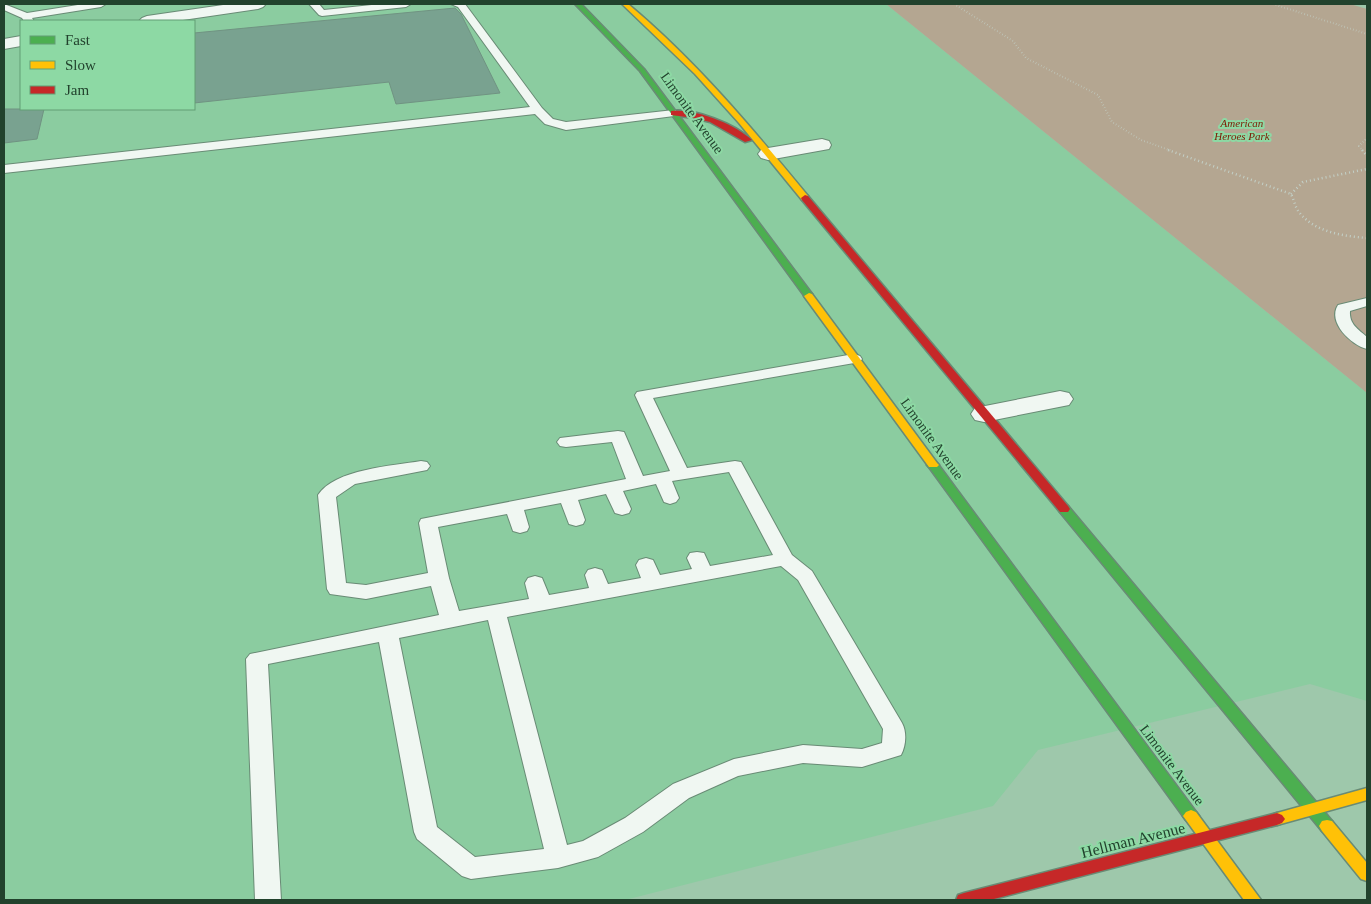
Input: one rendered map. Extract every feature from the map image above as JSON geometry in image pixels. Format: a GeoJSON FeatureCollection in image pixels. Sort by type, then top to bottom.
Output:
{"type":"FeatureCollection","features":[{"type":"Feature","properties":{"kind":"main road","name":"Limonite Avenue"},"geometry":{"type":"LineString","coordinates":[[578,4],[642,70],[1253,900]]}},
{"type":"Feature","properties":{"kind":"main road","name":"Limonite Avenue"},"geometry":{"type":"LineString","coordinates":[[625,4],[656,29],[711,86],[1367,874]]}},
{"type":"Feature","properties":{"kind":"main road"},"geometry":{"type":"LineString","coordinates":[[674,113],[695,113],[710,117],[732,129],[768,154]]}},
{"type":"Feature","properties":{"kind":"main road","name":"Hellman Avenue"},"geometry":{"type":"LineString","coordinates":[[964,900],[1314,810],[1367,794]]}},
{"type":"Feature","properties":{"kind":"street"},"geometry":{"type":"LineString","coordinates":[[154,20],[258,4]]}},
{"type":"Feature","properties":{"kind":"street"},"geometry":{"type":"LineString","coordinates":[[4,44],[20,41]]}},
{"type":"Feature","properties":{"kind":"street"},"geometry":{"type":"LineString","coordinates":[[768,154],[822,145]]}},
{"type":"Feature","properties":{"kind":"street"},"geometry":{"type":"LineString","coordinates":[[984,414],[1060,399]]}},
{"type":"Feature","properties":{"kind":"lane"},"geometry":{"type":"LineString","coordinates":[[4,7],[27,18],[100,4]]}},
{"type":"Feature","properties":{"kind":"lane"},"geometry":{"type":"LineString","coordinates":[[314,4],[322,13],[406,4]]}},
{"type":"Feature","properties":{"kind":"lane"},"geometry":{"type":"LineString","coordinates":[[456,4],[461,5],[538,110],[549,122],[566,126],[674,113]]}},
{"type":"Feature","properties":{"kind":"lane"},"geometry":{"type":"LineString","coordinates":[[4,169],[538,110]]}},
{"type":"Feature","properties":{"kind":"lane"},"geometry":{"type":"LineString","coordinates":[[1367,302],[1343,308],[1341,316],[1343,323],[1367,344]]}},
{"type":"Feature","properties":{"kind":"lane"},"geometry":{"type":"LineString","coordinates":[[670,498],[671,476],[643,395],[854,358]]}},
{"type":"Feature","properties":{"kind":"lane"},"geometry":{"type":"LineString","coordinates":[[566,442],[618,436],[638,483]]}},
{"type":"Feature","properties":{"kind":"lane"},"geometry":{"type":"LineString","coordinates":[[421,466],[349,480],[327,495],[337,590],[366,592],[439,578]]}},
{"type":"Feature","properties":{"kind":"lane"},"geometry":{"type":"LineString","coordinates":[[388,633],[426,832],[471,868],[558,858],[590,850],[634,825],[681,791],[734,768],[803,754],[862,758],[893,749],[894,729],[805,576],[785,559],[735,466],[671,476],[428,523],[439,578],[451,620]]}},
{"type":"Feature","properties":{"kind":"lane"},"geometry":{"type":"LineString","coordinates":[[613,488],[622,510]]}},
{"type":"Feature","properties":{"kind":"lane"},"geometry":{"type":"LineString","coordinates":[[568,497],[576,520]]}},
{"type":"Feature","properties":{"kind":"lane"},"geometry":{"type":"LineString","coordinates":[[514,506],[520,527]]}},
{"type":"Feature","properties":{"kind":"lane"},"geometry":{"type":"LineString","coordinates":[[268,900],[257,659],[451,620],[542,604],[598,584],[653,583],[700,566],[785,559]]}},
{"type":"Feature","properties":{"kind":"lane"},"geometry":{"type":"LineString","coordinates":[[646,565],[653,583]]}},
{"type":"Feature","properties":{"kind":"lane"},"geometry":{"type":"LineString","coordinates":[[535,583],[542,604]]}},
{"type":"Feature","properties":{"kind":"lane"},"geometry":{"type":"LineString","coordinates":[[496,612],[558,858]]}},
{"type":"Feature","properties":{"kind":"path"},"geometry":{"type":"LineString","coordinates":[[954,4],[1013,41],[1026,58],[1098,95],[1112,122],[1141,140],[1292,194],[1299,212],[1316,226],[1342,236],[1367,238]]}},
{"type":"Feature","properties":{"kind":"path"},"geometry":{"type":"LineString","coordinates":[[1273,4],[1367,34]]}},
{"type":"Feature","properties":{"kind":"path"},"geometry":{"type":"LineString","coordinates":[[1367,138],[1359,146],[1367,156]]}},
{"type":"Feature","properties":{"kind":"path"},"geometry":{"type":"LineString","coordinates":[[1292,194],[1303,182],[1367,169]]}},
{"type":"Feature","properties":{"kind":"shaded area"},"geometry":{"type":"Polygon","coordinates":[[[4,4],[886,4],[1367,393],[1367,701],[1310,684],[1038,750],[993,806],[625,900],[4,900],[4,4]]]}},
{"type":"Feature","properties":{"kind":"green space","name":"American Heroes Park"},"geometry":{"type":"Polygon","coordinates":[[[886,4],[1350,4],[1367,9],[1367,393],[886,4]]]}},
{"type":"Feature","properties":{"kind":"building"},"geometry":{"type":"Polygon","coordinates":[[[455,8],[461,14],[500,93],[396,104],[389,82],[195,103],[195,33],[455,8]]]}},
{"type":"Feature","properties":{"kind":"building"},"geometry":{"type":"Polygon","coordinates":[[[4,109],[44,110],[37,139],[4,143],[4,109]]]}},
{"type":"Feature","properties":{"kind":"traffic: fast"},"geometry":{"type":"LineString","coordinates":[[578,4],[642,70],[809,296]]}},
{"type":"Feature","properties":{"kind":"traffic: fast"},"geometry":{"type":"LineString","coordinates":[[933,465],[1191,816]]}},
{"type":"Feature","properties":{"kind":"traffic: fast"},"geometry":{"type":"LineString","coordinates":[[1064,509],[1327,826]]}},
{"type":"Feature","properties":{"kind":"traffic: slow"},"geometry":{"type":"LineString","coordinates":[[625,4],[698,72],[805,198]]}},
{"type":"Feature","properties":{"kind":"traffic: slow"},"geometry":{"type":"LineString","coordinates":[[809,296],[933,465]]}},
{"type":"Feature","properties":{"kind":"traffic: slow"},"geometry":{"type":"LineString","coordinates":[[1277,819],[1367,794]]}},
{"type":"Feature","properties":{"kind":"traffic: slow"},"geometry":{"type":"LineString","coordinates":[[1191,816],[1253,900]]}},
{"type":"Feature","properties":{"kind":"traffic: slow"},"geometry":{"type":"LineString","coordinates":[[1327,826],[1367,874]]}},
{"type":"Feature","properties":{"kind":"traffic: jam"},"geometry":{"type":"LineString","coordinates":[[674,113],[694,115],[713,121],[748,140]]}},
{"type":"Feature","properties":{"kind":"traffic: jam"},"geometry":{"type":"LineString","coordinates":[[805,198],[1064,509]]}},
{"type":"Feature","properties":{"kind":"traffic: jam"},"geometry":{"type":"LineString","coordinates":[[964,900],[1277,819]]}}]}
